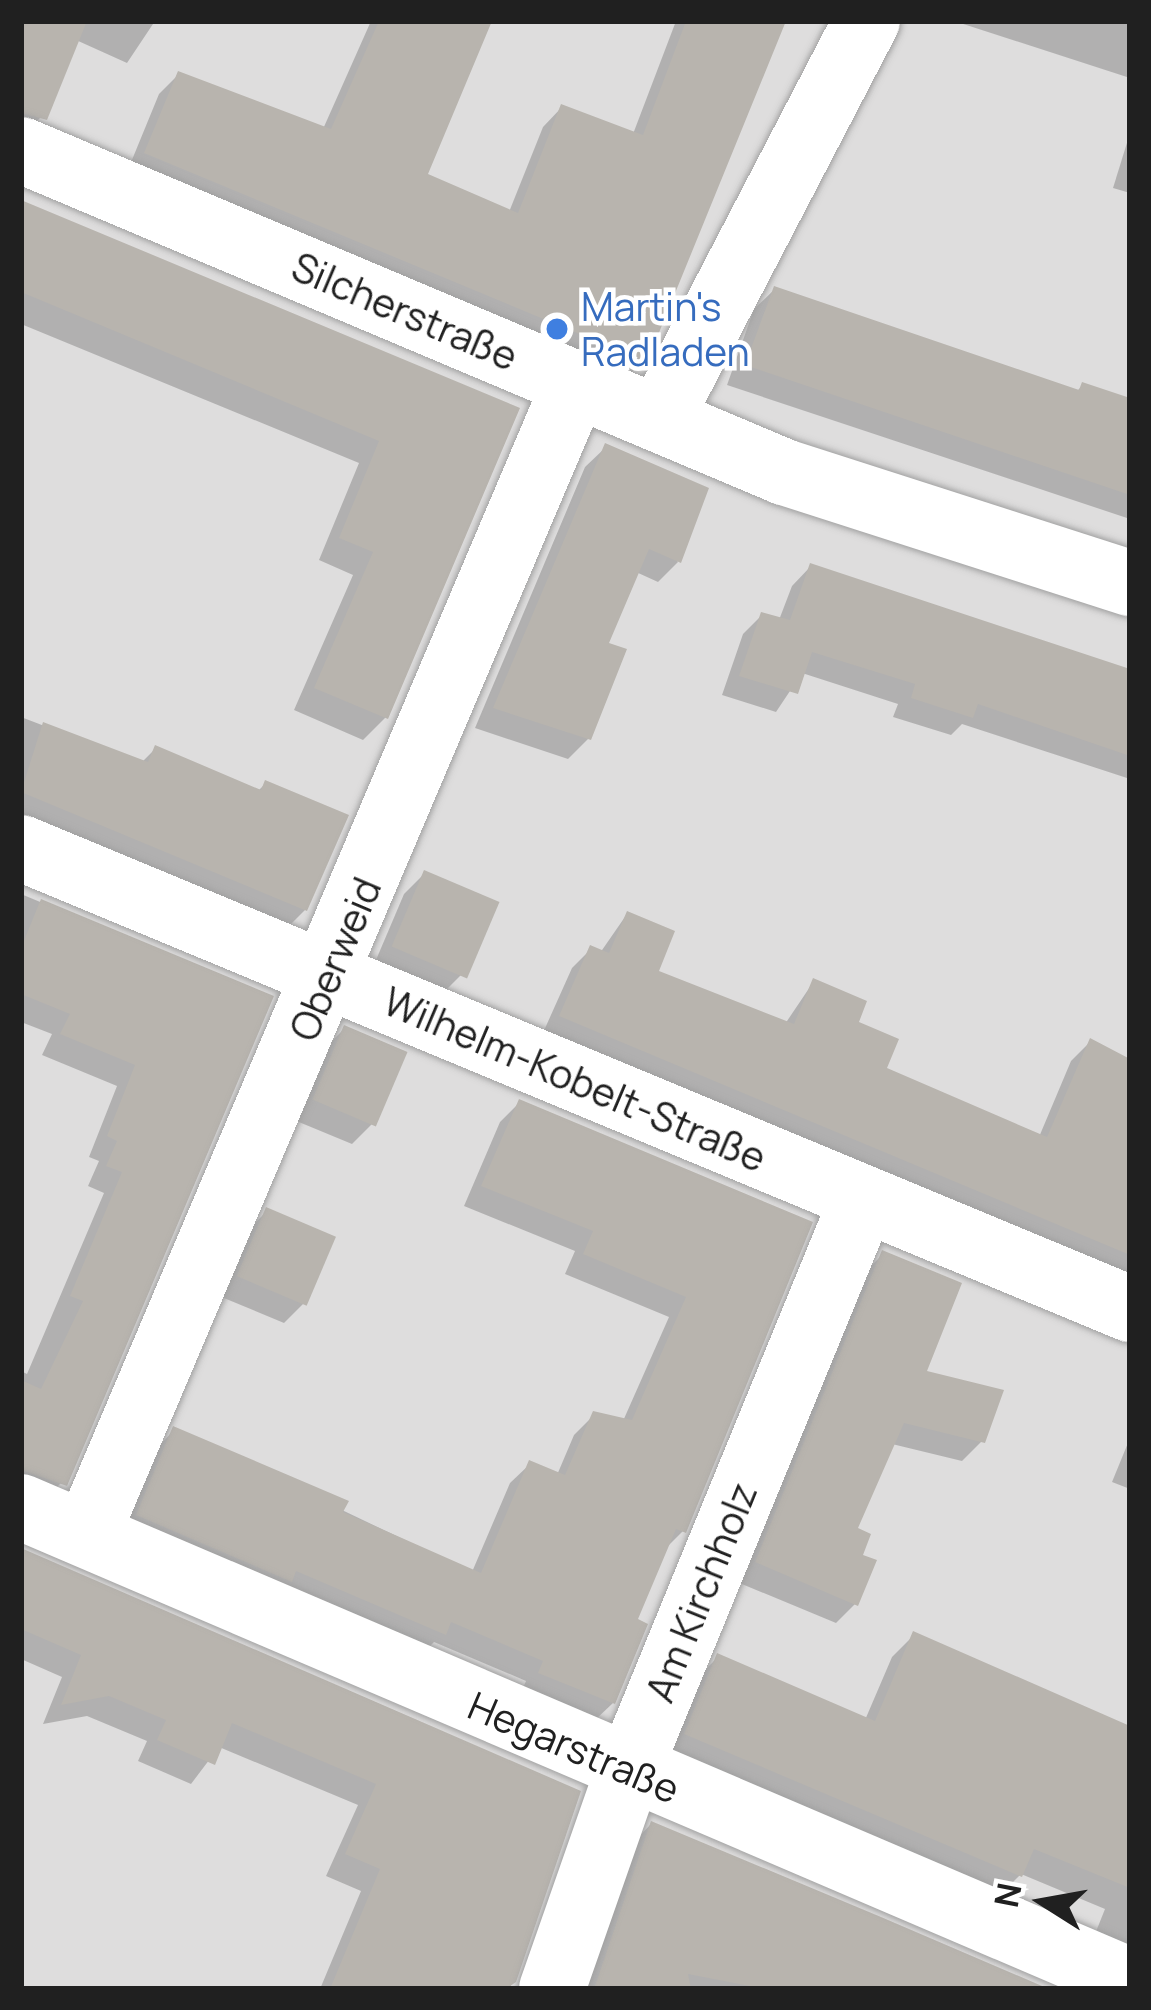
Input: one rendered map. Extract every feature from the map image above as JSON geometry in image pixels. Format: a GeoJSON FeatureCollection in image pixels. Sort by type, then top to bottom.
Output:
{"type":"FeatureCollection","features":[{"type":"Feature","properties":{"kind":"street"},"geometry":{"type":"LineString","coordinates":[[661,418],[866,21]]}},
{"type":"Feature","properties":{"kind":"street","name":"Silcherstraße"},"geometry":{"type":"LineString","coordinates":[[21,150],[784,472],[1130,584]]}},
{"type":"Feature","properties":{"kind":"street","name":"Oberweid"},"geometry":{"type":"LineString","coordinates":[[87,1534],[329,976],[575,382]]}},
{"type":"Feature","properties":{"kind":"street","name":"Wilhelm-Kobelt-Straße"},"geometry":{"type":"LineString","coordinates":[[21,848],[1130,1309]]}},
{"type":"Feature","properties":{"kind":"street","name":"Am Kirchholz"},"geometry":{"type":"LineString","coordinates":[[552,1989],[628,1772],[863,1199]]}},
{"type":"Feature","properties":{"kind":"street","name":"Hegarstraße"},"geometry":{"type":"LineString","coordinates":[[21,1507],[628,1772],[1130,1981]]}},
{"type":"Feature","properties":{"kind":"shaded area"},"geometry":{"type":"Polygon","coordinates":[[[21,21],[1130,21],[1130,1989],[21,1989],[21,21]]]}},
{"type":"Feature","properties":{"kind":"building"},"geometry":{"type":"Polygon","coordinates":[[[21,21],[87,21],[47,120],[21,113],[21,21]]]}},
{"type":"Feature","properties":{"kind":"building"},"geometry":{"type":"Polygon","coordinates":[[[379,21],[492,21],[428,174],[518,213],[561,104],[643,135],[686,21],[786,21],[647,362],[144,153],[178,71],[331,129],[379,21]]]}},
{"type":"Feature","properties":{"kind":"building"},"geometry":{"type":"Polygon","coordinates":[[[21,200],[520,408],[388,719],[314,688],[373,552],[339,538],[379,441],[21,292],[21,200]]]}},
{"type":"Feature","properties":{"kind":"building"},"geometry":{"type":"Polygon","coordinates":[[[774,286],[1079,390],[1082,382],[1130,398],[1130,495],[745,365],[774,286]]]}},
{"type":"Feature","properties":{"kind":"building"},"geometry":{"type":"Polygon","coordinates":[[[605,443],[709,488],[681,563],[649,549],[609,643],[627,649],[591,740],[493,708],[605,443]]]}},
{"type":"Feature","properties":{"kind":"building"},"geometry":{"type":"Polygon","coordinates":[[[810,563],[1130,669],[1130,756],[978,704],[973,718],[911,698],[915,684],[812,652],[798,694],[739,676],[761,612],[790,620],[810,563]]]}},
{"type":"Feature","properties":{"kind":"building"},"geometry":{"type":"Polygon","coordinates":[[[43,722],[148,762],[155,745],[261,790],[265,780],[349,815],[307,911],[21,792],[43,722]]]}},
{"type":"Feature","properties":{"kind":"building"},"geometry":{"type":"Polygon","coordinates":[[[424,870],[499,902],[467,978],[392,946],[424,870]]]}},
{"type":"Feature","properties":{"kind":"building"},"geometry":{"type":"Polygon","coordinates":[[[41,899],[274,996],[67,1486],[21,1470],[21,1380],[41,1389],[83,1301],[70,1296],[122,1172],[106,1166],[117,1141],[107,1136],[135,1065],[60,1034],[70,1014],[21,994],[21,948],[41,899]]]}},
{"type":"Feature","properties":{"kind":"building"},"geometry":{"type":"Polygon","coordinates":[[[627,911],[675,931],[659,971],[794,1024],[813,978],[867,1001],[859,1022],[899,1039],[887,1068],[1047,1137],[1090,1038],[1130,1059],[1130,1255],[559,1016],[590,945],[609,953],[627,911]]]}},
{"type":"Feature","properties":{"kind":"building"},"geometry":{"type":"Polygon","coordinates":[[[344,1025],[408,1052],[376,1127],[312,1100],[344,1025]]]}},
{"type":"Feature","properties":{"kind":"building"},"geometry":{"type":"Polygon","coordinates":[[[519,1099],[813,1222],[686,1533],[676,1529],[638,1619],[648,1624],[615,1704],[538,1673],[543,1661],[451,1622],[446,1635],[296,1571],[292,1582],[136,1515],[173,1426],[349,1501],[343,1512],[481,1573],[529,1460],[565,1475],[593,1411],[632,1420],[686,1297],[583,1254],[593,1231],[481,1186],[519,1099]]]}},
{"type":"Feature","properties":{"kind":"building"},"geometry":{"type":"Polygon","coordinates":[[[266,1207],[336,1237],[307,1306],[237,1276],[266,1207]]]}},
{"type":"Feature","properties":{"kind":"building"},"geometry":{"type":"Polygon","coordinates":[[[882,1250],[962,1283],[927,1371],[1004,1390],[985,1443],[904,1423],[858,1528],[871,1534],[863,1555],[877,1560],[858,1606],[755,1562],[882,1250]]]}},
{"type":"Feature","properties":{"kind":"building"},"geometry":{"type":"Polygon","coordinates":[[[21,1548],[581,1791],[516,1982],[506,1989],[330,1989],[380,1869],[345,1854],[376,1784],[232,1723],[215,1765],[157,1740],[166,1720],[109,1696],[61,1705],[81,1655],[21,1629],[21,1548]]]}},
{"type":"Feature","properties":{"kind":"building"},"geometry":{"type":"Polygon","coordinates":[[[913,1631],[1130,1726],[1130,1888],[1034,1849],[1022,1877],[684,1734],[717,1653],[875,1721],[913,1631]]]}},
{"type":"Feature","properties":{"kind":"building"},"geometry":{"type":"Polygon","coordinates":[[[651,1821],[1049,1989],[765,1989],[688,1974],[691,1989],[594,1989],[651,1821]]]}},
{"type":"Feature","properties":{"kind":"place","name":"Martin's Radladen"},"geometry":{"type":"Point","coordinates":[557,329]}}]}
